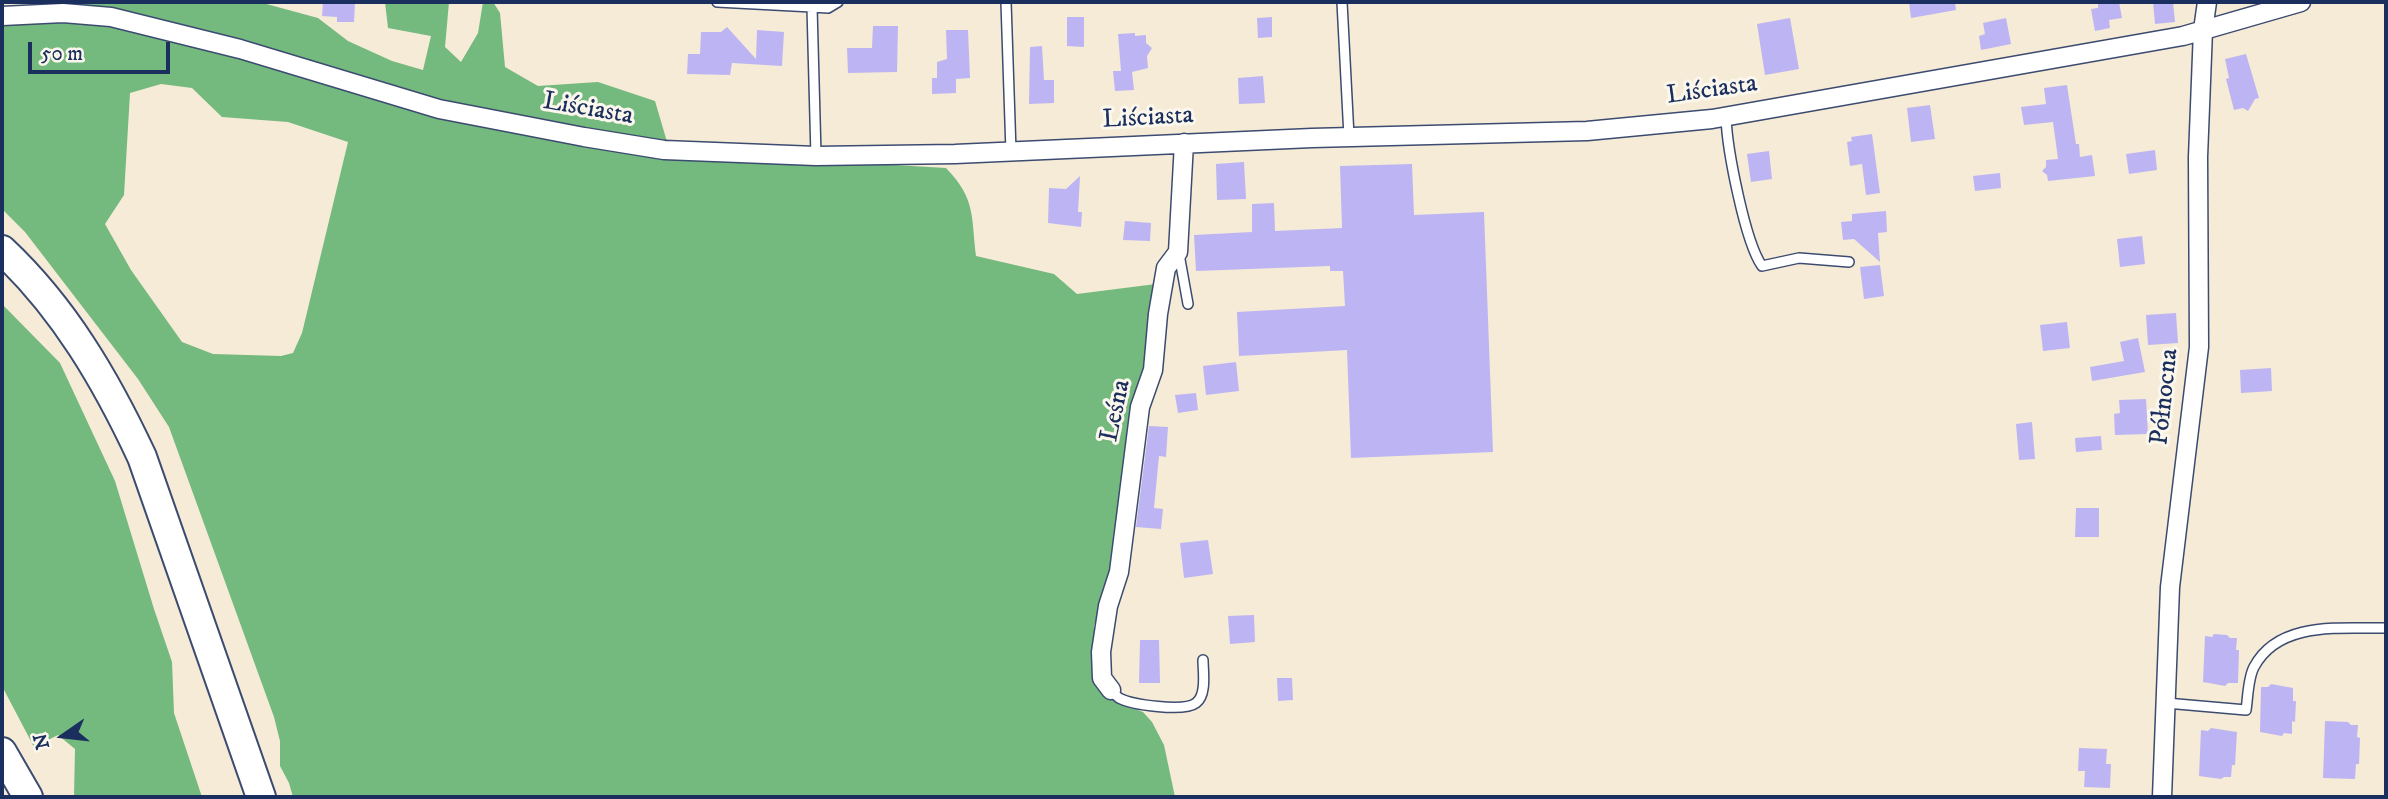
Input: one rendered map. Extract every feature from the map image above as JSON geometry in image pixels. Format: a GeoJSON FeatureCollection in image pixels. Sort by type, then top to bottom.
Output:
{"type":"FeatureCollection","features":[{"type":"Feature","properties":{"kind":"main road"},"geometry":{"type":"LineString","coordinates":[[2,250],[72,330],[121,410],[142,457],[261,797]]}},
{"type":"Feature","properties":{"kind":"main road"},"geometry":{"type":"LineString","coordinates":[[2,752],[29,797]]}},
{"type":"Feature","properties":{"kind":"street","name":"Północna"},"geometry":{"type":"LineString","coordinates":[[2162,797],[2171,587],[2199,348],[2198,157],[2203,30],[2207,2]]}},
{"type":"Feature","properties":{"kind":"street","name":"Liściasta"},"geometry":{"type":"LineString","coordinates":[[2,16],[62,13],[111,16],[240,49],[439,109],[584,137],[664,150],[816,156],[1010,152],[1184,143],[1587,131],[1726,117],[2183,36],[2301,2]]}},
{"type":"Feature","properties":{"kind":"street","name":"Leśna"},"geometry":{"type":"LineString","coordinates":[[1111,691],[1102,678],[1101,652],[1108,606],[1119,572],[1140,407],[1153,370],[1158,314],[1166,268],[1178,252],[1184,143]]}},
{"type":"Feature","properties":{"kind":"lane"},"geometry":{"type":"LineString","coordinates":[[717,2],[828,8],[838,2]]}},
{"type":"Feature","properties":{"kind":"lane"},"geometry":{"type":"LineString","coordinates":[[1006,2],[1010,152]]}},
{"type":"Feature","properties":{"kind":"lane"},"geometry":{"type":"LineString","coordinates":[[1342,2],[1349,137]]}},
{"type":"Feature","properties":{"kind":"lane"},"geometry":{"type":"LineString","coordinates":[[812,7],[816,156]]}},
{"type":"Feature","properties":{"kind":"lane"},"geometry":{"type":"LineString","coordinates":[[1726,117],[1726,134],[1742,210],[1755,255],[1762,266],[1799,258],[1849,262]]}},
{"type":"Feature","properties":{"kind":"lane"},"geometry":{"type":"LineString","coordinates":[[1178,252],[1188,304]]}},
{"type":"Feature","properties":{"kind":"lane"},"geometry":{"type":"LineString","coordinates":[[2166,703],[2246,710],[2253,668],[2273,644],[2313,629],[2386,628]]}},
{"type":"Feature","properties":{"kind":"lane"},"geometry":{"type":"LineString","coordinates":[[1111,691],[1120,698],[1133,702],[1168,707],[1188,706],[1196,703],[1202,695],[1203,660]]}},
{"type":"Feature","properties":{"kind":"green space"},"geometry":{"type":"Polygon","coordinates":[[[61,2],[259,2],[318,18],[348,41],[392,61],[423,70],[431,36],[388,28],[385,2],[449,2],[445,47],[461,62],[478,33],[483,2],[493,2],[500,13],[505,67],[538,86],[598,82],[655,101],[670,152],[946,168],[963,189],[967,199],[976,256],[1054,274],[1077,294],[1156,284],[1152,343],[1132,416],[1119,499],[1113,572],[1094,626],[1094,651],[1106,690],[1118,703],[1143,712],[1152,722],[1164,745],[1175,797],[293,797],[280,766],[280,741],[274,717],[169,427],[138,379],[25,232],[2,209],[2,15],[55,14],[61,2]],[[161,84],[130,93],[124,195],[105,224],[131,270],[182,342],[213,354],[281,356],[293,353],[302,333],[348,142],[288,122],[222,117],[192,88],[161,84]]]}},
{"type":"Feature","properties":{"kind":"green space"},"geometry":{"type":"Polygon","coordinates":[[[2,304],[60,363],[115,481],[172,662],[174,713],[202,797],[74,797],[75,749],[58,735],[34,747],[2,686],[2,304]]]}},
{"type":"Feature","properties":{"kind":"building"},"geometry":{"type":"Polygon","coordinates":[[[323,2],[355,2],[354,22],[337,22],[337,17],[322,16],[323,2]]]}},
{"type":"Feature","properties":{"kind":"building"},"geometry":{"type":"Polygon","coordinates":[[[1909,2],[1955,2],[1956,10],[1911,18],[1909,2]]]}},
{"type":"Feature","properties":{"kind":"building"},"geometry":{"type":"Polygon","coordinates":[[[2098,2],[2119,2],[2122,18],[2109,20],[2110,28],[2095,31],[2091,9],[2098,8],[2098,2]]]}},
{"type":"Feature","properties":{"kind":"building"},"geometry":{"type":"Polygon","coordinates":[[[2153,2],[2173,2],[2175,22],[2155,24],[2153,2]]]}},
{"type":"Feature","properties":{"kind":"building"},"geometry":{"type":"Polygon","coordinates":[[[1067,17],[1084,17],[1084,47],[1067,46],[1067,17]]]}},
{"type":"Feature","properties":{"kind":"building"},"geometry":{"type":"Polygon","coordinates":[[[1272,17],[1272,37],[1258,38],[1257,18],[1272,17]]]}},
{"type":"Feature","properties":{"kind":"building"},"geometry":{"type":"Polygon","coordinates":[[[1790,18],[1799,69],[1765,75],[1757,24],[1790,18]]]}},
{"type":"Feature","properties":{"kind":"building"},"geometry":{"type":"Polygon","coordinates":[[[2006,18],[2011,44],[1981,50],[1979,36],[1985,34],[1983,23],[2006,18]]]}},
{"type":"Feature","properties":{"kind":"building"},"geometry":{"type":"Polygon","coordinates":[[[873,26],[898,26],[897,72],[848,73],[847,48],[872,48],[873,26]]]}},
{"type":"Feature","properties":{"kind":"building"},"geometry":{"type":"Polygon","coordinates":[[[727,27],[756,59],[757,30],[784,32],[782,66],[732,63],[730,75],[687,74],[688,54],[700,54],[701,32],[721,32],[727,27]]]}},
{"type":"Feature","properties":{"kind":"building"},"geometry":{"type":"Polygon","coordinates":[[[946,30],[968,30],[970,78],[956,79],[956,93],[932,94],[932,78],[937,78],[937,62],[947,59],[946,30]]]}},
{"type":"Feature","properties":{"kind":"building"},"geometry":{"type":"Polygon","coordinates":[[[1135,33],[1135,36],[1146,35],[1146,43],[1152,48],[1147,56],[1148,68],[1132,72],[1134,90],[1115,91],[1113,71],[1121,71],[1118,34],[1135,33]]]}},
{"type":"Feature","properties":{"kind":"building"},"geometry":{"type":"Polygon","coordinates":[[[1042,46],[1044,80],[1054,80],[1054,103],[1029,104],[1030,47],[1042,46]]]}},
{"type":"Feature","properties":{"kind":"building"},"geometry":{"type":"Polygon","coordinates":[[[2246,54],[2259,98],[2255,99],[2248,111],[2243,108],[2234,110],[2226,79],[2229,78],[2225,59],[2246,54]]]}},
{"type":"Feature","properties":{"kind":"building"},"geometry":{"type":"Polygon","coordinates":[[[1263,76],[1265,103],[1239,104],[1238,78],[1263,76]]]}},
{"type":"Feature","properties":{"kind":"building"},"geometry":{"type":"Polygon","coordinates":[[[2067,85],[2080,157],[2092,155],[2095,176],[2048,181],[2047,175],[2042,171],[2046,167],[2046,160],[2058,159],[2053,122],[2024,125],[2021,107],[2046,104],[2044,88],[2067,85]]]}},
{"type":"Feature","properties":{"kind":"building"},"geometry":{"type":"Polygon","coordinates":[[[1930,105],[1935,139],[1911,142],[1907,108],[1930,105]]]}},
{"type":"Feature","properties":{"kind":"building"},"geometry":{"type":"Polygon","coordinates":[[[1872,134],[1880,193],[1866,195],[1862,164],[1850,166],[1847,142],[1852,141],[1851,137],[1872,134]]]}},
{"type":"Feature","properties":{"kind":"building"},"geometry":{"type":"Polygon","coordinates":[[[2155,150],[2157,170],[2129,174],[2126,154],[2155,150]]]}},
{"type":"Feature","properties":{"kind":"building"},"geometry":{"type":"Polygon","coordinates":[[[1769,151],[1772,179],[1751,182],[1747,154],[1769,151]]]}},
{"type":"Feature","properties":{"kind":"building"},"geometry":{"type":"Polygon","coordinates":[[[1244,162],[1246,199],[1217,200],[1216,164],[1244,162]]]}},
{"type":"Feature","properties":{"kind":"building"},"geometry":{"type":"Polygon","coordinates":[[[1412,164],[1414,215],[1484,212],[1493,452],[1351,458],[1347,350],[1239,356],[1237,312],[1345,306],[1343,271],[1330,271],[1330,266],[1196,271],[1194,235],[1252,232],[1252,204],[1274,203],[1275,231],[1342,228],[1340,166],[1412,164]]]}},
{"type":"Feature","properties":{"kind":"building"},"geometry":{"type":"Polygon","coordinates":[[[2000,173],[2001,188],[1975,191],[1973,176],[2000,173]]]}},
{"type":"Feature","properties":{"kind":"building"},"geometry":{"type":"Polygon","coordinates":[[[1080,176],[1078,212],[1082,212],[1081,227],[1048,223],[1049,188],[1066,189],[1080,176]]]}},
{"type":"Feature","properties":{"kind":"building"},"geometry":{"type":"Polygon","coordinates":[[[1886,211],[1887,232],[1878,233],[1880,262],[1854,239],[1843,240],[1841,222],[1852,221],[1852,214],[1886,211]]]}},
{"type":"Feature","properties":{"kind":"building"},"geometry":{"type":"Polygon","coordinates":[[[1125,221],[1151,223],[1150,241],[1123,240],[1125,221]]]}},
{"type":"Feature","properties":{"kind":"building"},"geometry":{"type":"Polygon","coordinates":[[[2142,236],[2145,264],[2120,267],[2117,239],[2142,236]]]}},
{"type":"Feature","properties":{"kind":"building"},"geometry":{"type":"Polygon","coordinates":[[[1880,265],[1884,296],[1864,299],[1860,267],[1880,265]]]}},
{"type":"Feature","properties":{"kind":"building"},"geometry":{"type":"Polygon","coordinates":[[[2176,313],[2178,343],[2148,345],[2146,315],[2176,313]]]}},
{"type":"Feature","properties":{"kind":"building"},"geometry":{"type":"Polygon","coordinates":[[[2067,322],[2070,348],[2043,351],[2040,325],[2067,322]]]}},
{"type":"Feature","properties":{"kind":"building"},"geometry":{"type":"Polygon","coordinates":[[[2138,338],[2145,372],[2092,381],[2090,367],[2124,361],[2120,342],[2138,338]]]}},
{"type":"Feature","properties":{"kind":"building"},"geometry":{"type":"Polygon","coordinates":[[[1236,362],[1239,391],[1206,395],[1203,366],[1236,362]]]}},
{"type":"Feature","properties":{"kind":"building"},"geometry":{"type":"Polygon","coordinates":[[[2271,368],[2272,391],[2241,393],[2240,370],[2271,368]]]}},
{"type":"Feature","properties":{"kind":"building"},"geometry":{"type":"Polygon","coordinates":[[[1196,393],[1198,410],[1178,413],[1175,395],[1196,393]]]}},
{"type":"Feature","properties":{"kind":"building"},"geometry":{"type":"Polygon","coordinates":[[[2146,399],[2148,434],[2115,435],[2114,414],[2120,413],[2119,400],[2146,399]]]}},
{"type":"Feature","properties":{"kind":"building"},"geometry":{"type":"Polygon","coordinates":[[[2032,422],[2035,459],[2019,460],[2016,424],[2032,422]]]}},
{"type":"Feature","properties":{"kind":"building"},"geometry":{"type":"Polygon","coordinates":[[[1149,426],[1168,427],[1166,457],[1159,456],[1154,508],[1163,509],[1161,529],[1136,527],[1149,426]]]}},
{"type":"Feature","properties":{"kind":"building"},"geometry":{"type":"Polygon","coordinates":[[[2101,436],[2102,450],[2076,452],[2075,438],[2101,436]]]}},
{"type":"Feature","properties":{"kind":"building"},"geometry":{"type":"Polygon","coordinates":[[[2076,508],[2099,508],[2099,537],[2075,537],[2076,508]]]}},
{"type":"Feature","properties":{"kind":"building"},"geometry":{"type":"Polygon","coordinates":[[[1208,540],[1213,574],[1184,578],[1180,543],[1208,540]]]}},
{"type":"Feature","properties":{"kind":"building"},"geometry":{"type":"Polygon","coordinates":[[[1254,615],[1255,642],[1230,644],[1228,616],[1254,615]]]}},
{"type":"Feature","properties":{"kind":"building"},"geometry":{"type":"Polygon","coordinates":[[[2214,634],[2237,638],[2238,683],[2228,683],[2225,686],[2203,682],[2205,636],[2212,637],[2214,634]]]}},
{"type":"Feature","properties":{"kind":"building"},"geometry":{"type":"Polygon","coordinates":[[[1140,640],[1159,640],[1160,683],[1139,683],[1140,640]]]}},
{"type":"Feature","properties":{"kind":"building"},"geometry":{"type":"Polygon","coordinates":[[[1277,678],[1292,678],[1293,700],[1278,701],[1277,678]]]}},
{"type":"Feature","properties":{"kind":"building"},"geometry":{"type":"Polygon","coordinates":[[[2271,684],[2293,688],[2293,701],[2296,701],[2292,734],[2284,733],[2282,736],[2260,732],[2261,687],[2271,684]]]}},
{"type":"Feature","properties":{"kind":"building"},"geometry":{"type":"Polygon","coordinates":[[[2325,721],[2358,725],[2359,764],[2356,764],[2355,779],[2323,778],[2325,721]]]}},
{"type":"Feature","properties":{"kind":"building"},"geometry":{"type":"Polygon","coordinates":[[[2211,728],[2237,732],[2235,765],[2232,765],[2231,777],[2221,779],[2199,776],[2201,730],[2208,731],[2211,728]]]}},
{"type":"Feature","properties":{"kind":"building"},"geometry":{"type":"Polygon","coordinates":[[[2079,748],[2107,749],[2106,764],[2111,764],[2110,788],[2084,787],[2085,771],[2078,771],[2079,748]]]}}]}
